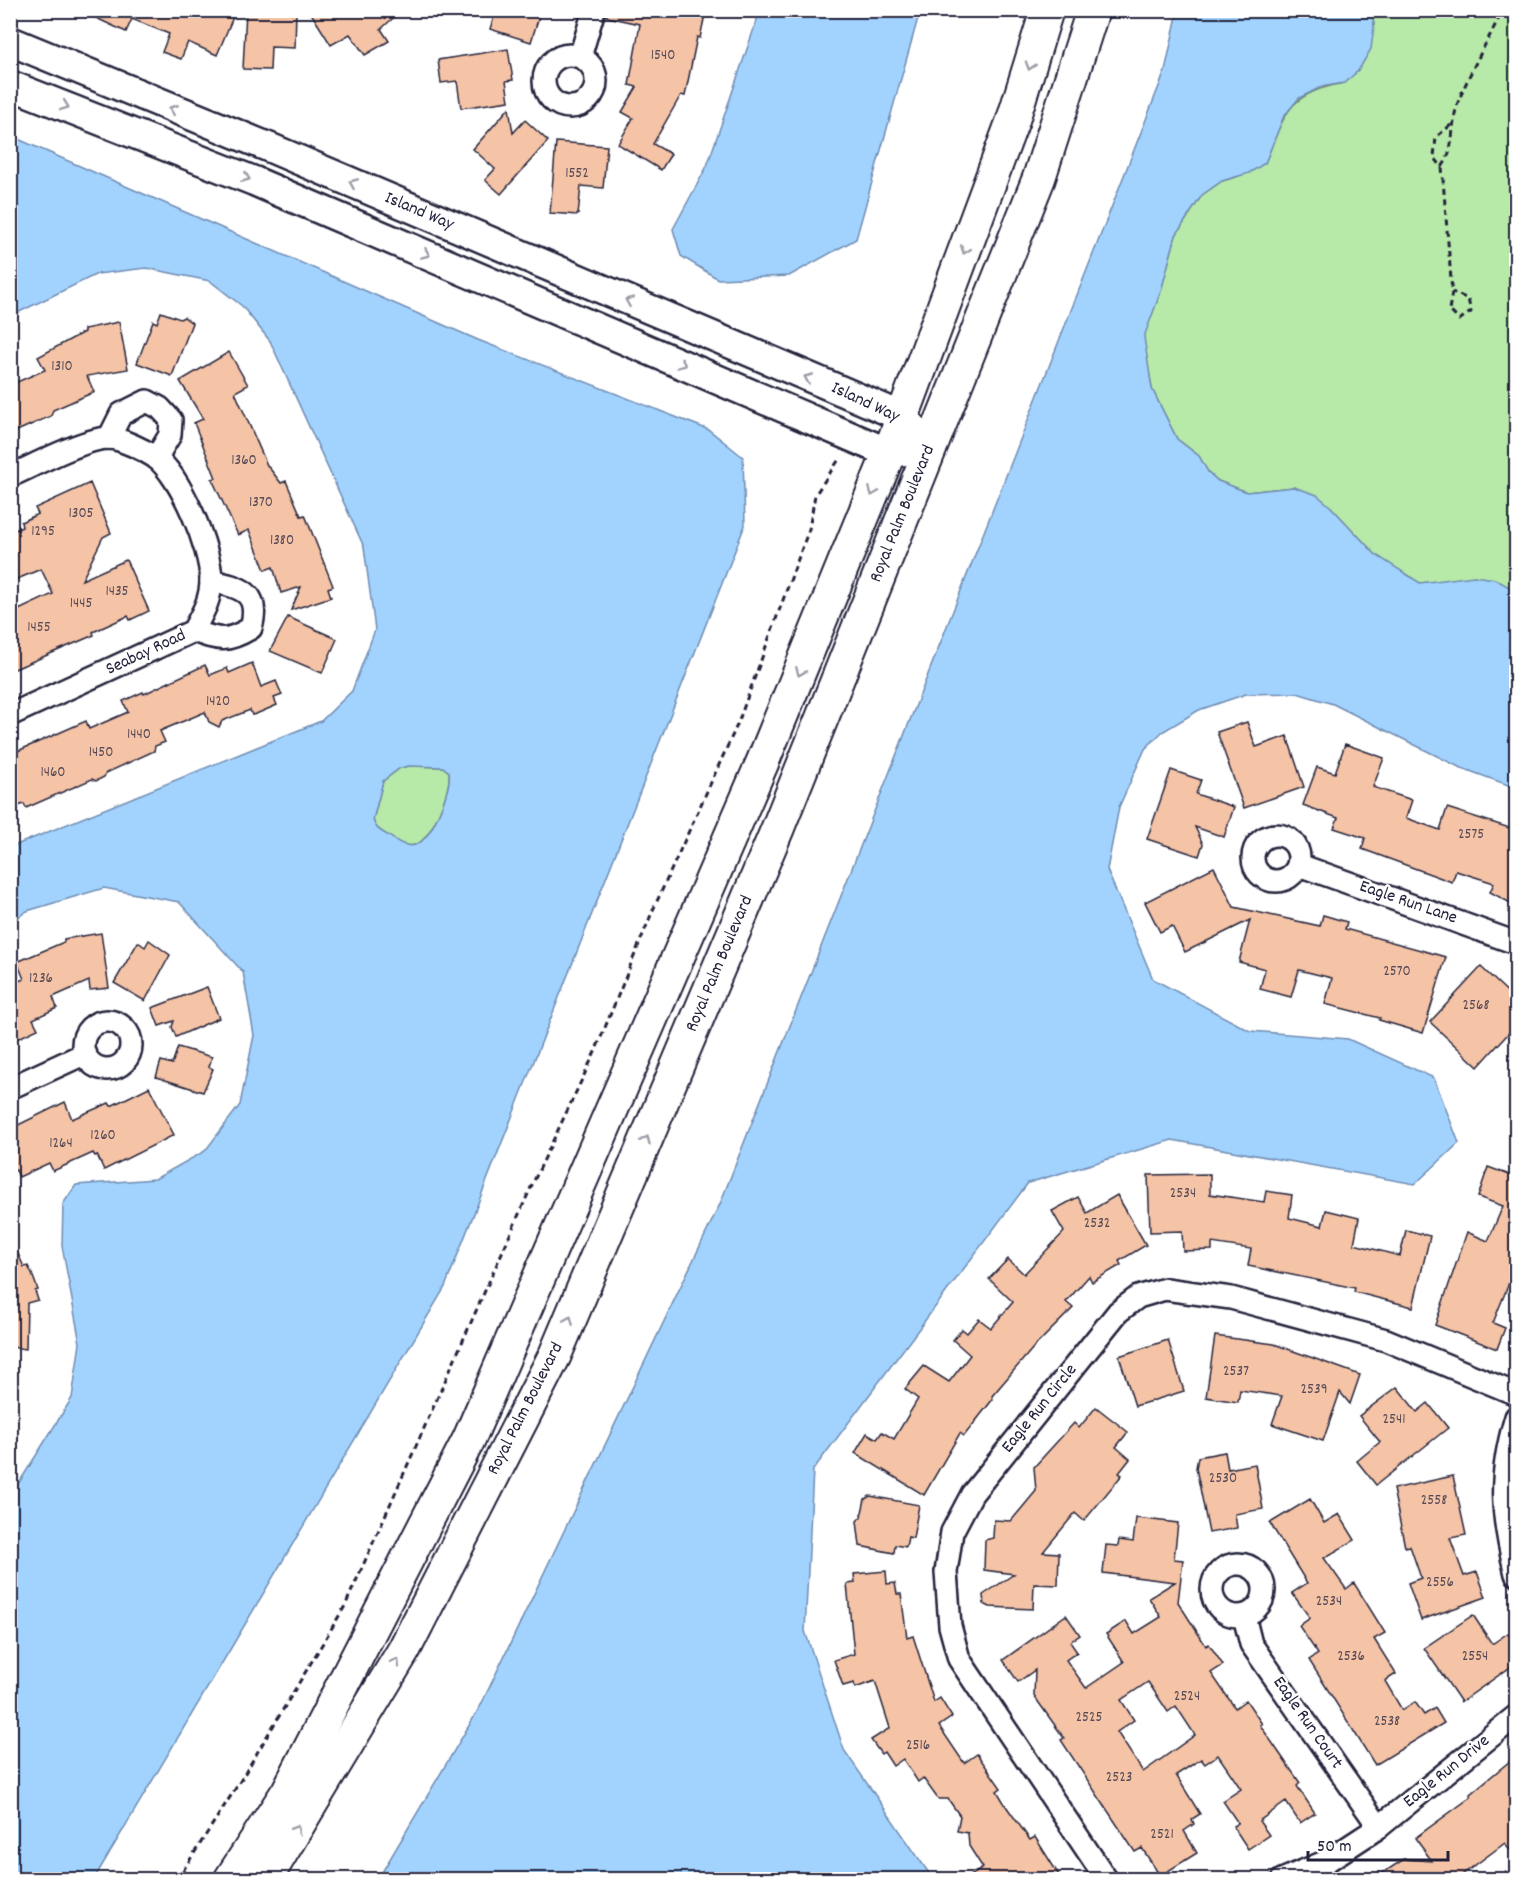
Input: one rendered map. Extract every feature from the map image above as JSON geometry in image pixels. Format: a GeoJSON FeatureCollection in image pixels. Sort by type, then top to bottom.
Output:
{"type":"FeatureCollection","features":[{"type":"Feature","properties":{"kind":"main road","name":"Royal Palm Boulevard"},"geometry":{"type":"LineString","coordinates":[[230,1880],[288,1791],[469,1439],[764,761],[889,453],[1013,120],[1047,10]]}},
{"type":"Feature","properties":{"kind":"main road","name":"Royal Palm Boulevard"},"geometry":{"type":"LineString","coordinates":[[265,1880],[404,1650],[555,1355],[777,830],[1039,178],[1093,10]]}},
{"type":"Feature","properties":{"kind":"street"},"geometry":{"type":"LineString","coordinates":[[579,57],[594,10]]}},
{"type":"Feature","properties":{"kind":"street","name":"Island Way"},"geometry":{"type":"LineString","coordinates":[[10,41],[273,149],[903,417],[929,447]]}},
{"type":"Feature","properties":{"kind":"street","name":"Island Way"},"geometry":{"type":"LineString","coordinates":[[10,85],[254,181],[889,453],[929,447]]}},
{"type":"Feature","properties":{"kind":"street"},"geometry":{"type":"LineString","coordinates":[[10,476],[80,446],[109,438],[121,414],[147,401],[160,408],[171,420],[170,435],[156,458]]}},
{"type":"Feature","properties":{"kind":"street","name":"Seabay Road"},"geometry":{"type":"LineString","coordinates":[[10,715],[193,631],[207,607],[211,581],[209,555],[178,486],[156,458],[109,438]]}},
{"type":"Feature","properties":{"kind":"street"},"geometry":{"type":"LineString","coordinates":[[193,631],[220,640],[234,638],[251,628],[255,614],[251,598],[237,586],[211,581]]}},
{"type":"Feature","properties":{"kind":"street","name":"Eagle Run Lane"},"geometry":{"type":"LineString","coordinates":[[1299,865],[1516,943]]}},
{"type":"Feature","properties":{"kind":"street"},"geometry":{"type":"LineString","coordinates":[[10,1088],[84,1054]]}},
{"type":"Feature","properties":{"kind":"street","name":"Eagle Run Circle"},"geometry":{"type":"LineString","coordinates":[[1107,1880],[959,1659],[950,1626],[946,1572],[952,1532],[972,1494],[1118,1312],[1138,1297],[1165,1289],[1231,1298],[1386,1340],[1516,1394]]}},
{"type":"Feature","properties":{"kind":"street"},"geometry":{"type":"LineString","coordinates":[[1516,1417],[1502,1481],[1505,1526],[1516,1574]]}},
{"type":"Feature","properties":{"kind":"street","name":"Eagle Run Court"},"geometry":{"type":"LineString","coordinates":[[1244,1616],[1251,1644],[1379,1827]]}},
{"type":"Feature","properties":{"kind":"street","name":"Eagle Run Drive"},"geometry":{"type":"LineString","coordinates":[[1282,1880],[1327,1861],[1379,1827],[1516,1716]]}},
{"type":"Feature","properties":{"kind":"path"},"geometry":{"type":"LineString","coordinates":[[1442,167],[1450,157],[1451,125],[1459,100],[1503,10]]}},
{"type":"Feature","properties":{"kind":"path"},"geometry":{"type":"LineString","coordinates":[[1451,125],[1436,136],[1434,157],[1442,167],[1452,292],[1449,310],[1459,320],[1471,312],[1468,299],[1452,292]]}},
{"type":"Feature","properties":{"kind":"path"},"geometry":{"type":"LineString","coordinates":[[177,1880],[345,1606],[532,1185],[595,1052],[653,910],[738,723],[809,530],[815,495],[840,458],[837,451]]}},
{"type":"Feature","properties":{"kind":"green space"},"geometry":{"type":"Polygon","coordinates":[[[1372,11],[1516,11],[1516,591],[1510,587],[1445,581],[1420,583],[1376,555],[1331,507],[1294,487],[1247,492],[1218,481],[1208,472],[1199,456],[1177,439],[1152,389],[1143,337],[1161,291],[1176,235],[1202,195],[1222,181],[1265,163],[1284,119],[1299,100],[1325,87],[1344,83],[1374,26],[1372,11]]]}},
{"type":"Feature","properties":{"kind":"green space"},"geometry":{"type":"Polygon","coordinates":[[[443,767],[449,772],[444,801],[434,824],[415,845],[401,844],[381,831],[373,820],[383,781],[400,768],[443,767]]]}},
{"type":"Feature","properties":{"kind":"water"},"geometry":{"type":"Polygon","coordinates":[[[760,11],[920,11],[856,239],[789,276],[718,279],[681,256],[673,229],[707,166],[760,11]]]}},
{"type":"Feature","properties":{"kind":"water"},"geometry":{"type":"Polygon","coordinates":[[[1178,11],[1372,11],[1374,26],[1371,49],[1358,71],[1344,83],[1321,87],[1299,98],[1284,116],[1265,163],[1249,173],[1222,181],[1202,195],[1176,235],[1161,291],[1144,337],[1152,389],[1177,439],[1199,456],[1208,472],[1218,481],[1247,492],[1294,487],[1317,495],[1376,555],[1420,583],[1474,576],[1495,579],[1516,591],[1516,788],[1459,767],[1333,704],[1297,693],[1246,694],[1199,710],[1162,732],[1145,749],[1119,807],[1107,870],[1153,979],[1250,1031],[1348,1039],[1434,1078],[1459,1143],[1415,1184],[1172,1140],[1028,1183],[813,1470],[805,1631],[844,1750],[933,1879],[378,1879],[480,1707],[720,1204],[1165,71],[1178,11]]]}},
{"type":"Feature","properties":{"kind":"water"},"geometry":{"type":"Polygon","coordinates":[[[11,136],[478,340],[709,430],[743,457],[745,525],[445,1287],[94,1879],[10,1879],[11,1491],[17,1486],[72,1398],[80,1343],[62,1246],[63,1204],[76,1185],[155,1179],[205,1151],[240,1105],[254,1035],[243,972],[179,902],[104,888],[27,911],[11,922],[11,847],[321,721],[352,691],[375,630],[364,547],[270,341],[242,306],[210,281],[146,268],[97,274],[11,316],[11,136]],[[443,767],[400,768],[383,781],[373,820],[377,828],[404,844],[411,846],[419,843],[430,831],[448,788],[449,772],[443,767]]]}},
{"type":"Feature","properties":{"kind":"building"},"geometry":{"type":"Polygon","coordinates":[[[79,10],[236,10],[217,55],[188,42],[181,59],[162,52],[169,34],[132,19],[126,32],[79,10]]]}},
{"type":"Feature","properties":{"kind":"building"},"geometry":{"type":"Polygon","coordinates":[[[246,10],[296,10],[295,48],[271,47],[270,70],[243,69],[246,10]]]}},
{"type":"Feature","properties":{"kind":"building"},"geometry":{"type":"Polygon","coordinates":[[[309,10],[402,10],[381,29],[389,41],[365,55],[350,34],[331,45],[309,10]]]}},
{"type":"Feature","properties":{"kind":"building"},"geometry":{"type":"Polygon","coordinates":[[[496,10],[541,10],[531,42],[490,29],[496,10]]]}},
{"type":"Feature","properties":{"kind":"building"},"geometry":{"type":"Polygon","coordinates":[[[607,10],[706,10],[700,38],[697,37],[685,96],[681,95],[653,144],[671,154],[661,170],[618,144],[633,118],[622,112],[637,87],[629,85],[640,24],[607,17],[607,10]]]}},
{"type":"Feature","properties":{"kind":"building"},"geometry":{"type":"Polygon","coordinates":[[[508,49],[513,80],[506,81],[509,101],[461,108],[457,81],[441,83],[438,60],[508,49]]]}},
{"type":"Feature","properties":{"kind":"building"},"geometry":{"type":"Polygon","coordinates":[[[509,108],[513,133],[525,120],[548,141],[501,194],[485,180],[495,169],[473,149],[509,108]]]}},
{"type":"Feature","properties":{"kind":"building"},"geometry":{"type":"Polygon","coordinates":[[[556,142],[607,146],[603,188],[581,186],[578,215],[550,213],[556,142]]]}},
{"type":"Feature","properties":{"kind":"building"},"geometry":{"type":"Polygon","coordinates":[[[161,312],[180,319],[184,317],[192,323],[172,376],[137,363],[153,321],[157,323],[161,312]]]}},
{"type":"Feature","properties":{"kind":"building"},"geometry":{"type":"Polygon","coordinates":[[[119,322],[128,369],[87,376],[94,392],[53,410],[51,416],[10,434],[10,385],[45,370],[38,357],[84,332],[84,329],[119,322]]]}},
{"type":"Feature","properties":{"kind":"building"},"geometry":{"type":"Polygon","coordinates":[[[229,352],[248,385],[235,392],[267,465],[281,483],[286,481],[301,516],[305,515],[333,586],[328,588],[331,597],[291,610],[301,587],[281,593],[273,567],[265,570],[249,530],[238,535],[212,479],[216,478],[194,423],[203,419],[180,381],[229,352]]]}},
{"type":"Feature","properties":{"kind":"building"},"geometry":{"type":"Polygon","coordinates":[[[90,483],[111,533],[103,537],[82,580],[126,560],[149,611],[130,620],[128,616],[93,632],[94,635],[10,671],[10,614],[53,594],[41,569],[10,582],[10,532],[22,527],[21,522],[38,514],[35,508],[90,483]]]}},
{"type":"Feature","properties":{"kind":"building"},"geometry":{"type":"Polygon","coordinates":[[[288,617],[337,639],[322,673],[270,651],[288,617]]]}},
{"type":"Feature","properties":{"kind":"building"},"geometry":{"type":"Polygon","coordinates":[[[252,663],[261,687],[276,681],[282,695],[274,698],[277,705],[252,715],[250,710],[222,721],[219,727],[209,722],[205,712],[160,731],[165,742],[155,746],[154,751],[106,773],[104,777],[96,781],[92,779],[26,808],[24,804],[10,809],[10,774],[18,771],[11,754],[86,721],[89,729],[128,712],[123,701],[143,692],[144,694],[205,665],[210,675],[227,668],[229,673],[252,663]]]}},
{"type":"Feature","properties":{"kind":"building"},"geometry":{"type":"Polygon","coordinates":[[[1247,722],[1256,747],[1287,736],[1304,787],[1244,808],[1217,732],[1247,722]]]}},
{"type":"Feature","properties":{"kind":"building"},"geometry":{"type":"Polygon","coordinates":[[[1345,744],[1384,758],[1373,787],[1412,800],[1406,818],[1440,830],[1447,808],[1516,830],[1516,906],[1490,892],[1494,883],[1456,871],[1452,882],[1362,849],[1365,838],[1334,828],[1338,818],[1303,805],[1317,767],[1335,773],[1345,744]]]}},
{"type":"Feature","properties":{"kind":"building"},"geometry":{"type":"Polygon","coordinates":[[[1171,770],[1201,780],[1196,794],[1234,807],[1224,837],[1195,827],[1203,844],[1199,856],[1147,839],[1171,770]]]}},
{"type":"Feature","properties":{"kind":"building"},"geometry":{"type":"Polygon","coordinates":[[[1214,867],[1234,907],[1320,926],[1323,915],[1347,922],[1345,929],[1446,957],[1423,1033],[1379,1020],[1380,1018],[1325,1004],[1332,978],[1299,970],[1291,997],[1260,989],[1265,969],[1239,962],[1250,920],[1185,952],[1172,926],[1160,932],[1145,902],[1214,867]]]}},
{"type":"Feature","properties":{"kind":"building"},"geometry":{"type":"Polygon","coordinates":[[[101,933],[109,988],[90,990],[89,981],[53,997],[57,1008],[33,1019],[38,1029],[10,1042],[10,984],[24,979],[17,962],[64,942],[64,939],[101,933]]]}},
{"type":"Feature","properties":{"kind":"building"},"geometry":{"type":"Polygon","coordinates":[[[149,940],[170,955],[145,1001],[114,983],[138,942],[145,947],[149,940]]]}},
{"type":"Feature","properties":{"kind":"building"},"geometry":{"type":"Polygon","coordinates":[[[1481,967],[1516,1000],[1516,1025],[1478,1067],[1430,1022],[1481,967]]]}},
{"type":"Feature","properties":{"kind":"building"},"geometry":{"type":"Polygon","coordinates":[[[207,987],[219,1018],[176,1037],[172,1027],[174,1021],[159,1026],[152,1008],[207,987]]]}},
{"type":"Feature","properties":{"kind":"building"},"geometry":{"type":"Polygon","coordinates":[[[178,1047],[212,1057],[209,1067],[213,1069],[203,1092],[156,1077],[161,1061],[172,1064],[178,1047]]]}},
{"type":"Feature","properties":{"kind":"building"},"geometry":{"type":"Polygon","coordinates":[[[149,1087],[174,1135],[104,1170],[97,1155],[93,1153],[53,1171],[49,1163],[19,1177],[16,1170],[10,1173],[10,1154],[16,1152],[10,1141],[10,1129],[65,1102],[72,1119],[109,1103],[111,1106],[149,1087]]]}},
{"type":"Feature","properties":{"kind":"building"},"geometry":{"type":"Polygon","coordinates":[[[1488,1167],[1515,1177],[1516,1174],[1516,1281],[1511,1278],[1493,1323],[1505,1328],[1497,1349],[1435,1325],[1467,1232],[1488,1241],[1503,1206],[1478,1197],[1488,1167]]]}},
{"type":"Feature","properties":{"kind":"building"},"geometry":{"type":"Polygon","coordinates":[[[1210,1174],[1210,1194],[1264,1202],[1266,1191],[1292,1195],[1289,1218],[1322,1226],[1326,1210],[1359,1218],[1354,1244],[1400,1256],[1406,1230],[1430,1236],[1413,1307],[1354,1292],[1355,1288],[1248,1266],[1251,1249],[1212,1243],[1212,1250],[1183,1251],[1182,1231],[1150,1232],[1148,1175],[1210,1174]]]}},
{"type":"Feature","properties":{"kind":"building"},"geometry":{"type":"Polygon","coordinates":[[[1117,1195],[1146,1245],[1119,1261],[1121,1265],[1092,1282],[1089,1276],[1066,1302],[1073,1308],[1033,1348],[992,1396],[993,1399],[964,1436],[960,1433],[924,1495],[855,1453],[867,1433],[877,1439],[882,1432],[894,1439],[918,1399],[905,1389],[924,1366],[949,1382],[970,1355],[953,1340],[962,1329],[967,1333],[979,1319],[991,1328],[1013,1302],[989,1279],[1008,1259],[1024,1274],[1064,1232],[1052,1211],[1078,1197],[1087,1213],[1117,1195]]]}},
{"type":"Feature","properties":{"kind":"building"},"geometry":{"type":"Polygon","coordinates":[[[10,1236],[24,1267],[28,1266],[38,1290],[35,1291],[38,1300],[27,1303],[26,1349],[10,1347],[10,1236]]]}},
{"type":"Feature","properties":{"kind":"building"},"geometry":{"type":"Polygon","coordinates":[[[1215,1336],[1274,1344],[1360,1375],[1350,1404],[1340,1392],[1323,1441],[1272,1424],[1282,1396],[1240,1390],[1238,1402],[1206,1397],[1215,1336]]]}},
{"type":"Feature","properties":{"kind":"building"},"geometry":{"type":"Polygon","coordinates":[[[1168,1340],[1184,1391],[1135,1406],[1119,1356],[1168,1340]]]}},
{"type":"Feature","properties":{"kind":"building"},"geometry":{"type":"Polygon","coordinates":[[[1397,1387],[1417,1412],[1428,1403],[1448,1428],[1376,1485],[1357,1461],[1380,1442],[1359,1416],[1397,1387]]]}},
{"type":"Feature","properties":{"kind":"building"},"geometry":{"type":"Polygon","coordinates":[[[1096,1407],[1128,1432],[1116,1447],[1130,1459],[1119,1473],[1122,1475],[1084,1521],[1075,1513],[1043,1552],[1059,1553],[1058,1585],[1034,1584],[1033,1609],[990,1607],[984,1604],[983,1595],[1014,1574],[984,1570],[985,1540],[993,1538],[994,1520],[1011,1521],[1036,1491],[1034,1467],[1074,1423],[1079,1428],[1096,1407]]]}},
{"type":"Feature","properties":{"kind":"building"},"geometry":{"type":"Polygon","coordinates":[[[1225,1452],[1228,1469],[1255,1464],[1263,1509],[1235,1514],[1237,1528],[1209,1533],[1196,1468],[1198,1457],[1225,1452]]]}},
{"type":"Feature","properties":{"kind":"building"},"geometry":{"type":"Polygon","coordinates":[[[1453,1476],[1466,1535],[1450,1538],[1464,1576],[1477,1572],[1486,1597],[1421,1620],[1408,1583],[1421,1578],[1410,1546],[1405,1547],[1393,1489],[1453,1476]]]}},
{"type":"Feature","properties":{"kind":"building"},"geometry":{"type":"Polygon","coordinates":[[[870,1496],[919,1505],[913,1538],[908,1537],[906,1547],[895,1545],[894,1553],[860,1546],[857,1521],[861,1517],[865,1499],[870,1496]]]}},
{"type":"Feature","properties":{"kind":"building"},"geometry":{"type":"Polygon","coordinates":[[[1310,1499],[1324,1523],[1339,1514],[1355,1540],[1324,1558],[1346,1589],[1354,1583],[1385,1633],[1374,1639],[1396,1674],[1385,1681],[1402,1710],[1415,1702],[1424,1715],[1435,1708],[1444,1723],[1375,1765],[1309,1660],[1318,1654],[1299,1626],[1310,1618],[1292,1593],[1307,1583],[1270,1523],[1310,1499]]]}},
{"type":"Feature","properties":{"kind":"building"},"geometry":{"type":"Polygon","coordinates":[[[1136,1518],[1178,1523],[1174,1559],[1183,1560],[1178,1602],[1206,1646],[1209,1644],[1223,1665],[1211,1673],[1235,1708],[1246,1700],[1262,1724],[1260,1725],[1300,1783],[1297,1786],[1315,1813],[1300,1823],[1286,1802],[1259,1821],[1269,1835],[1248,1849],[1233,1826],[1238,1823],[1223,1801],[1241,1789],[1218,1755],[1205,1764],[1201,1759],[1176,1775],[1200,1814],[1192,1819],[1194,1824],[1184,1831],[1197,1853],[1160,1876],[1142,1848],[1135,1852],[1061,1740],[1064,1738],[1034,1696],[1035,1670],[1018,1682],[1003,1660],[1066,1615],[1080,1635],[1070,1642],[1077,1652],[1066,1660],[1086,1688],[1124,1662],[1106,1634],[1126,1621],[1134,1634],[1161,1617],[1149,1598],[1175,1582],[1103,1573],[1106,1545],[1118,1546],[1119,1540],[1133,1542],[1136,1518]],[[1148,1682],[1121,1700],[1134,1720],[1117,1732],[1143,1772],[1195,1735],[1176,1706],[1168,1712],[1148,1682]]]}},
{"type":"Feature","properties":{"kind":"building"},"geometry":{"type":"Polygon","coordinates":[[[886,1571],[887,1584],[895,1583],[897,1594],[901,1594],[907,1638],[913,1636],[934,1702],[940,1698],[952,1717],[939,1726],[964,1763],[977,1754],[1001,1788],[997,1791],[1006,1806],[1030,1840],[1035,1837],[1062,1880],[964,1880],[983,1868],[969,1846],[968,1833],[957,1831],[960,1816],[948,1799],[938,1799],[923,1778],[918,1782],[903,1759],[893,1766],[884,1752],[881,1754],[871,1740],[890,1728],[875,1681],[855,1688],[854,1683],[843,1686],[834,1660],[854,1654],[847,1584],[855,1583],[854,1574],[886,1571]]]}},
{"type":"Feature","properties":{"kind":"building"},"geometry":{"type":"Polygon","coordinates":[[[1473,1615],[1492,1644],[1508,1633],[1516,1646],[1516,1663],[1461,1702],[1424,1648],[1473,1615]]]}},
{"type":"Feature","properties":{"kind":"building"},"geometry":{"type":"Polygon","coordinates":[[[1516,1756],[1516,1858],[1505,1843],[1455,1880],[1372,1880],[1404,1859],[1432,1861],[1415,1838],[1471,1797],[1470,1794],[1516,1756]]]}}]}
